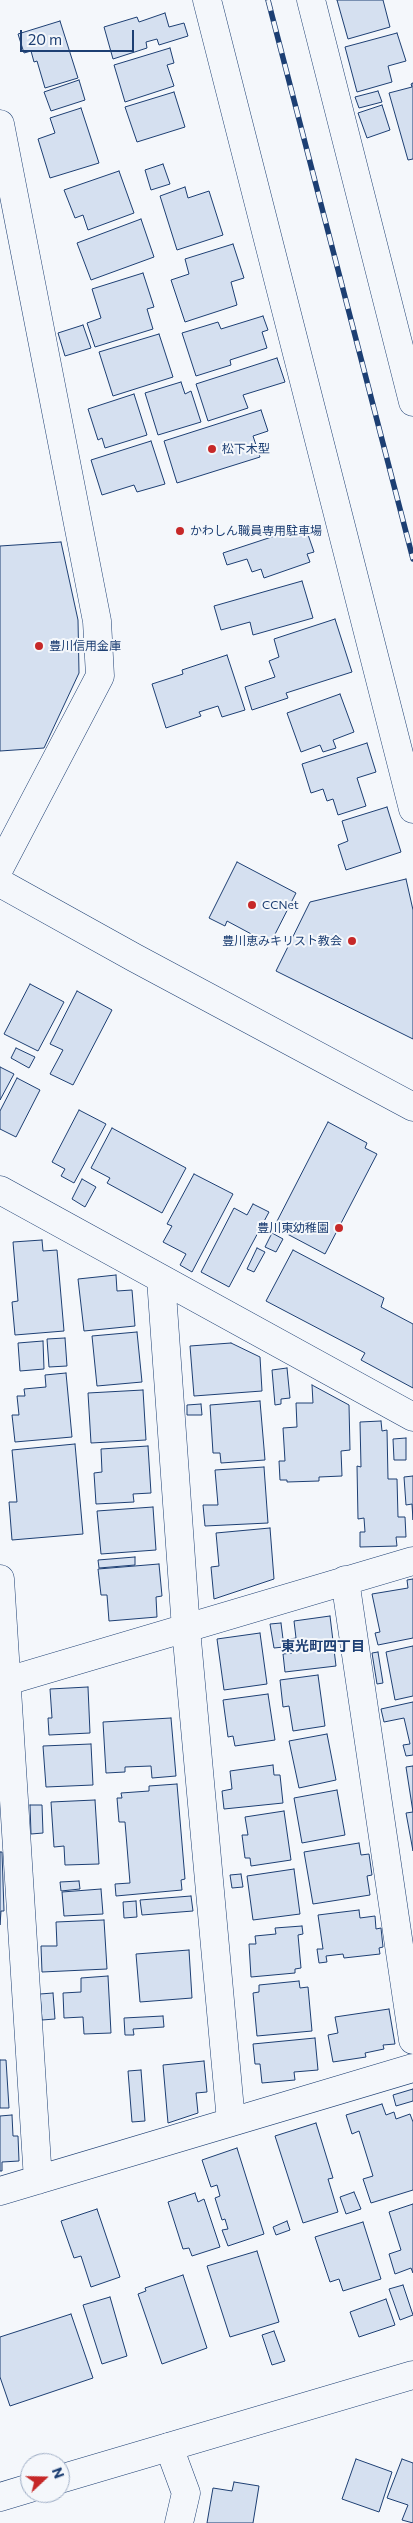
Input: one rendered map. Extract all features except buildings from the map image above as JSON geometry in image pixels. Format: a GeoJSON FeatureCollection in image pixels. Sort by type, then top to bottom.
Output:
{"type":"FeatureCollection","features":[{"type":"Feature","properties":{"kind":"street"},"geometry":{"type":"LineString","coordinates":[[207,0],[413,809]]}},
{"type":"Feature","properties":{"kind":"street"},"geometry":{"type":"LineString","coordinates":[[311,0],[413,402]]}},
{"type":"Feature","properties":{"kind":"street"},"geometry":{"type":"LineString","coordinates":[[0,124],[97,621],[100,676],[0,867]]}},
{"type":"Feature","properties":{"kind":"street"},"geometry":{"type":"LineString","coordinates":[[0,883],[135,958],[413,1107]]}},
{"type":"Feature","properties":{"kind":"street"},"geometry":{"type":"LineString","coordinates":[[0,1190],[413,1417]]}},
{"type":"Feature","properties":{"kind":"street"},"geometry":{"type":"LineString","coordinates":[[161,1279],[186,1629],[231,2121]]}},
{"type":"Feature","properties":{"kind":"street"},"geometry":{"type":"LineString","coordinates":[[3,1683],[413,1561]]}},
{"type":"Feature","properties":{"kind":"street"},"geometry":{"type":"LineString","coordinates":[[0,1579],[3,1683],[38,2180]]}},
{"type":"Feature","properties":{"kind":"street"},"geometry":{"type":"LineString","coordinates":[[345,1580],[413,2040]]}},
{"type":"Feature","properties":{"kind":"street"},"geometry":{"type":"LineString","coordinates":[[0,2191],[413,2068]]}},
{"type":"Feature","properties":{"kind":"street"},"geometry":{"type":"LineString","coordinates":[[70,2476],[413,2375]]}},
{"type":"Feature","properties":{"kind":"street"},"geometry":{"type":"LineString","coordinates":[[169,2447],[186,2493],[180,2523]]}},
{"type":"Feature","properties":{"kind":"street"},"geometry":{"type":"LineString","coordinates":[[0,2497],[20,2491]]}},
{"type":"Feature","properties":{"kind":"railway"},"geometry":{"type":"LineString","coordinates":[[268,0],[413,559]]}},
{"type":"Feature","properties":{"kind":"place","name":"松下木型"},"geometry":{"type":"Point","coordinates":[212,449]}},
{"type":"Feature","properties":{"kind":"place","name":"かわしん職員専用駐車場"},"geometry":{"type":"Point","coordinates":[180,531]}},
{"type":"Feature","properties":{"kind":"place","name":"豊川信用金庫"},"geometry":{"type":"Point","coordinates":[39,646]}},
{"type":"Feature","properties":{"kind":"place","name":"CCNet"},"geometry":{"type":"Point","coordinates":[252,905]}},
{"type":"Feature","properties":{"kind":"place","name":"豊川恵みキリスト教会"},"geometry":{"type":"Point","coordinates":[352,941]}},
{"type":"Feature","properties":{"kind":"place","name":"豊川東幼稚園"},"geometry":{"type":"Point","coordinates":[339,1228]}},
{"type":"Feature","properties":{"kind":"district","name":"東光町四丁目"},"geometry":{"type":"Point","coordinates":[323,1646]}}]}
